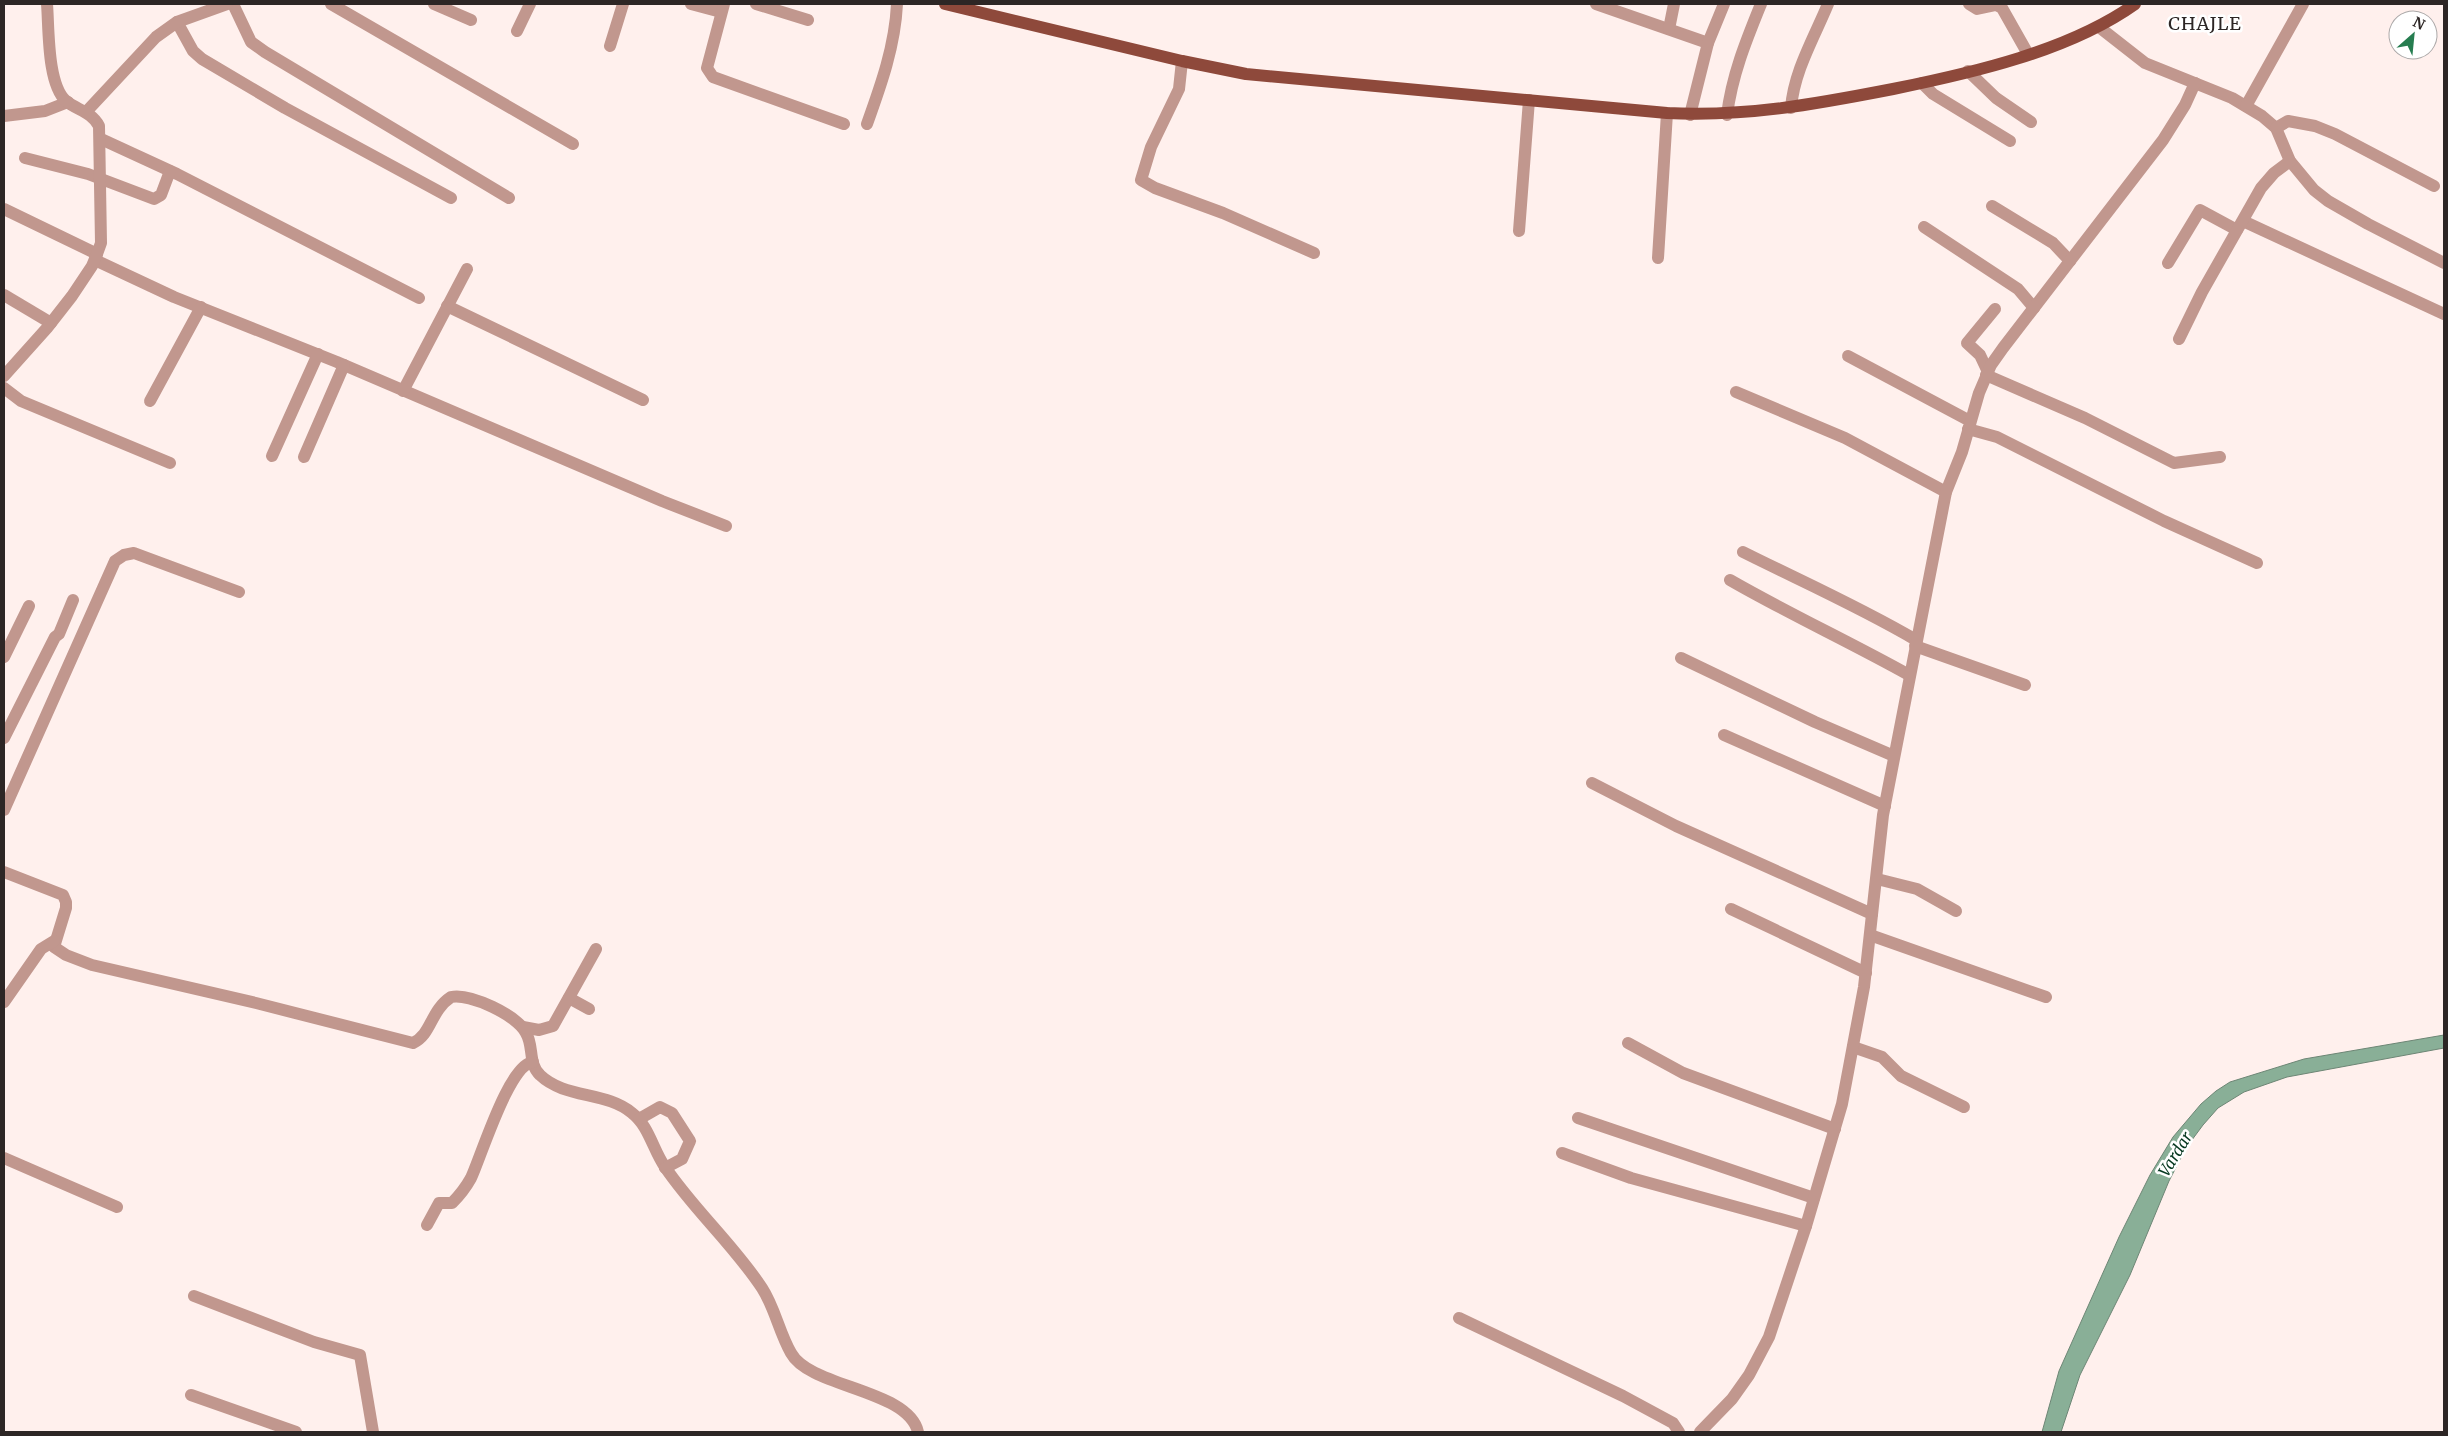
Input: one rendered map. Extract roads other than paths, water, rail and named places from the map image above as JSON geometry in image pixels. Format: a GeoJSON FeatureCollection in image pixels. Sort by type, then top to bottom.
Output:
{"type":"FeatureCollection","features":[{"type":"Feature","properties":{"kind":"main road"},"geometry":{"type":"LineString","coordinates":[[945,4],[1182,61],[1246,74],[1667,114],[1727,115],[1791,108],[1922,83],[1968,71],[2028,54],[2099,27],[2132,5]]}},
{"type":"Feature","properties":{"kind":"street"},"geometry":{"type":"LineString","coordinates":[[4,376],[51,323],[83,282],[101,243],[100,139],[96,120],[68,102],[59,92],[52,65],[47,4]]}},
{"type":"Feature","properties":{"kind":"street"},"geometry":{"type":"LineString","coordinates":[[86,112],[156,37],[177,22],[227,4]]}},
{"type":"Feature","properties":{"kind":"street"},"geometry":{"type":"LineString","coordinates":[[233,4],[251,42]]}},
{"type":"Feature","properties":{"kind":"street"},"geometry":{"type":"LineString","coordinates":[[331,4],[573,144]]}},
{"type":"Feature","properties":{"kind":"street"},"geometry":{"type":"LineString","coordinates":[[434,4],[471,20]]}},
{"type":"Feature","properties":{"kind":"street"},"geometry":{"type":"LineString","coordinates":[[517,31],[530,4]]}},
{"type":"Feature","properties":{"kind":"street"},"geometry":{"type":"LineString","coordinates":[[610,46],[623,4]]}},
{"type":"Feature","properties":{"kind":"street"},"geometry":{"type":"LineString","coordinates":[[691,4],[722,8],[707,68],[713,77],[844,124]]}},
{"type":"Feature","properties":{"kind":"street"},"geometry":{"type":"LineString","coordinates":[[756,4],[808,20]]}},
{"type":"Feature","properties":{"kind":"street"},"geometry":{"type":"LineString","coordinates":[[867,124],[884,78],[895,27],[897,4]]}},
{"type":"Feature","properties":{"kind":"street"},"geometry":{"type":"LineString","coordinates":[[1596,4],[1708,43]]}},
{"type":"Feature","properties":{"kind":"street"},"geometry":{"type":"LineString","coordinates":[[1690,114],[1708,43],[1724,4]]}},
{"type":"Feature","properties":{"kind":"street"},"geometry":{"type":"LineString","coordinates":[[1727,115],[1730,88],[1738,59],[1761,4]]}},
{"type":"Feature","properties":{"kind":"street"},"geometry":{"type":"LineString","coordinates":[[1791,108],[1793,90],[1799,71],[1828,4]]}},
{"type":"Feature","properties":{"kind":"street"},"geometry":{"type":"LineString","coordinates":[[1969,4],[1977,9],[1996,5],[2002,8],[2028,54]]}},
{"type":"Feature","properties":{"kind":"street"},"geometry":{"type":"LineString","coordinates":[[2246,106],[2303,4]]}},
{"type":"Feature","properties":{"kind":"street"},"geometry":{"type":"LineString","coordinates":[[1669,29],[1672,5]]}},
{"type":"Feature","properties":{"kind":"street"},"geometry":{"type":"LineString","coordinates":[[177,22],[194,51],[202,58],[285,108],[451,198]]}},
{"type":"Feature","properties":{"kind":"street"},"geometry":{"type":"LineString","coordinates":[[2099,27],[2145,63],[2246,106],[2276,128],[2290,161],[2314,190],[2328,201],[2444,264]]}},
{"type":"Feature","properties":{"kind":"street"},"geometry":{"type":"LineString","coordinates":[[238,29],[251,42],[266,52],[509,198]]}},
{"type":"Feature","properties":{"kind":"street"},"geometry":{"type":"LineString","coordinates":[[1182,61],[1179,89],[1150,147],[1141,180],[1150,186],[1222,213],[1314,253]]}},
{"type":"Feature","properties":{"kind":"street"},"geometry":{"type":"LineString","coordinates":[[1968,71],[1996,98],[2031,122]]}},
{"type":"Feature","properties":{"kind":"street"},"geometry":{"type":"LineString","coordinates":[[1922,83],[1934,94],[2010,141]]}},
{"type":"Feature","properties":{"kind":"street"},"geometry":{"type":"LineString","coordinates":[[1700,1432],[1732,1399],[1749,1375],[1769,1337],[1806,1226],[1842,1104],[1866,973],[1884,806],[1909,675],[1946,492],[1987,373],[2034,308],[2163,140],[2185,105],[2195,83]]}},
{"type":"Feature","properties":{"kind":"street"},"geometry":{"type":"LineString","coordinates":[[1518,231],[1528,100]]}},
{"type":"Feature","properties":{"kind":"street"},"geometry":{"type":"LineString","coordinates":[[4,116],[45,111],[68,102]]}},
{"type":"Feature","properties":{"kind":"street"},"geometry":{"type":"LineString","coordinates":[[1658,258],[1667,114]]}},
{"type":"Feature","properties":{"kind":"street"},"geometry":{"type":"LineString","coordinates":[[2276,128],[2288,120],[2327,130],[2434,186]]}},
{"type":"Feature","properties":{"kind":"street"},"geometry":{"type":"LineString","coordinates":[[100,139],[170,171],[420,298]]}},
{"type":"Feature","properties":{"kind":"street"},"geometry":{"type":"LineString","coordinates":[[25,158],[88,174],[154,199],[161,195],[170,171]]}},
{"type":"Feature","properties":{"kind":"street"},"geometry":{"type":"LineString","coordinates":[[2179,339],[2240,225],[2267,180],[2290,161]]}},
{"type":"Feature","properties":{"kind":"street"},"geometry":{"type":"LineString","coordinates":[[1992,206],[2053,243],[2070,261]]}},
{"type":"Feature","properties":{"kind":"street"},"geometry":{"type":"LineString","coordinates":[[4,209],[96,257],[201,307],[318,354],[662,501],[726,526]]}},
{"type":"Feature","properties":{"kind":"street"},"geometry":{"type":"LineString","coordinates":[[2168,263],[2200,210],[2240,225],[2444,314]]}},
{"type":"Feature","properties":{"kind":"street"},"geometry":{"type":"LineString","coordinates":[[1924,227],[2018,289],[2034,308]]}},
{"type":"Feature","properties":{"kind":"street"},"geometry":{"type":"LineString","coordinates":[[403,391],[467,269]]}},
{"type":"Feature","properties":{"kind":"street"},"geometry":{"type":"LineString","coordinates":[[4,295],[51,323]]}},
{"type":"Feature","properties":{"kind":"street"},"geometry":{"type":"LineString","coordinates":[[447,306],[643,400]]}},
{"type":"Feature","properties":{"kind":"street"},"geometry":{"type":"LineString","coordinates":[[150,401],[201,307]]}},
{"type":"Feature","properties":{"kind":"street"},"geometry":{"type":"LineString","coordinates":[[1995,309],[1967,343],[1980,355],[1987,373],[2174,462],[2220,457]]}},
{"type":"Feature","properties":{"kind":"street"},"geometry":{"type":"LineString","coordinates":[[272,456],[318,354]]}},
{"type":"Feature","properties":{"kind":"street"},"geometry":{"type":"LineString","coordinates":[[1848,356],[1969,425],[1997,437],[2164,521],[2257,563]]}},
{"type":"Feature","properties":{"kind":"street"},"geometry":{"type":"LineString","coordinates":[[304,457],[344,365]]}},
{"type":"Feature","properties":{"kind":"street"},"geometry":{"type":"LineString","coordinates":[[4,388],[21,401],[170,463]]}},
{"type":"Feature","properties":{"kind":"street"},"geometry":{"type":"LineString","coordinates":[[1736,392],[1845,438],[1946,492]]}},
{"type":"Feature","properties":{"kind":"street"},"geometry":{"type":"LineString","coordinates":[[1743,552],[1829,596],[1873,615],[1916,643],[2025,685]]}},
{"type":"Feature","properties":{"kind":"street"},"geometry":{"type":"LineString","coordinates":[[4,810],[115,561],[124,555],[134,554],[238,592]]}},
{"type":"Feature","properties":{"kind":"street"},"geometry":{"type":"LineString","coordinates":[[1730,580],[1788,613],[1857,646],[1909,675]]}},
{"type":"Feature","properties":{"kind":"street"},"geometry":{"type":"LineString","coordinates":[[4,738],[55,637],[54,628],[68,603]]}},
{"type":"Feature","properties":{"kind":"street"},"geometry":{"type":"LineString","coordinates":[[4,657],[29,606]]}},
{"type":"Feature","properties":{"kind":"street"},"geometry":{"type":"LineString","coordinates":[[1681,658],[1815,722],[1894,756]]}},
{"type":"Feature","properties":{"kind":"street"},"geometry":{"type":"LineString","coordinates":[[1724,735],[1884,806]]}},
{"type":"Feature","properties":{"kind":"street"},"geometry":{"type":"LineString","coordinates":[[1592,783],[1676,826],[1872,914]]}},
{"type":"Feature","properties":{"kind":"street"},"geometry":{"type":"LineString","coordinates":[[4,872],[63,895],[66,908],[54,941],[54,947],[66,956],[92,965],[256,1003],[413,1043],[420,1040],[437,1008],[451,996],[487,1005],[523,1027],[539,1030],[554,1026],[596,949]]}},
{"type":"Feature","properties":{"kind":"street"},"geometry":{"type":"LineString","coordinates":[[1877,879],[1898,882],[1917,889],[1956,911]]}},
{"type":"Feature","properties":{"kind":"street"},"geometry":{"type":"LineString","coordinates":[[1731,909],[1866,973]]}},
{"type":"Feature","properties":{"kind":"street"},"geometry":{"type":"LineString","coordinates":[[1870,935],[2046,997]]}},
{"type":"Feature","properties":{"kind":"street"},"geometry":{"type":"LineString","coordinates":[[4,1002],[41,949],[54,941]]}},
{"type":"Feature","properties":{"kind":"street"},"geometry":{"type":"LineString","coordinates":[[569,998],[589,1009]]}},
{"type":"Feature","properties":{"kind":"street"},"geometry":{"type":"LineString","coordinates":[[523,1027],[529,1040],[533,1062],[538,1074],[553,1084],[598,1098],[605,1098],[630,1110],[639,1119],[665,1168],[701,1213],[724,1237],[761,1287],[770,1301],[788,1348],[799,1363],[818,1375],[854,1387],[895,1407],[916,1425],[918,1432]]}},
{"type":"Feature","properties":{"kind":"street"},"geometry":{"type":"LineString","coordinates":[[1628,1043],[1683,1073],[1834,1129]]}},
{"type":"Feature","properties":{"kind":"street"},"geometry":{"type":"LineString","coordinates":[[1853,1047],[1882,1057],[1901,1076],[1964,1107]]}},
{"type":"Feature","properties":{"kind":"street"},"geometry":{"type":"LineString","coordinates":[[428,1225],[439,1203],[452,1203],[470,1180],[496,1114],[509,1088],[522,1067],[533,1062]]}},
{"type":"Feature","properties":{"kind":"street"},"geometry":{"type":"LineString","coordinates":[[639,1119],[660,1107],[672,1113],[690,1141],[682,1159],[665,1168]]}},
{"type":"Feature","properties":{"kind":"street"},"geometry":{"type":"LineString","coordinates":[[1578,1118],[1814,1198]]}},
{"type":"Feature","properties":{"kind":"street"},"geometry":{"type":"LineString","coordinates":[[1562,1153],[1631,1178],[1806,1226]]}},
{"type":"Feature","properties":{"kind":"street"},"geometry":{"type":"LineString","coordinates":[[4,1158],[117,1207]]}},
{"type":"Feature","properties":{"kind":"street"},"geometry":{"type":"LineString","coordinates":[[194,1296],[314,1342],[360,1355],[373,1432]]}},
{"type":"Feature","properties":{"kind":"street"},"geometry":{"type":"LineString","coordinates":[[1459,1318],[1623,1396],[1673,1423],[1679,1432]]}},
{"type":"Feature","properties":{"kind":"street"},"geometry":{"type":"LineString","coordinates":[[191,1395],[296,1432]]}},
{"type":"Feature","properties":{"kind":"water","name":"Vardar"},"geometry":{"type":"Polygon","coordinates":[[[2444,1035],[2444,1048],[2287,1077],[2244,1092],[2218,1108],[2186,1148],[2169,1181],[2130,1275],[2080,1375],[2061,1432],[2042,1432],[2059,1371],[2119,1237],[2150,1175],[2173,1137],[2201,1104],[2230,1082],[2304,1059],[2444,1035]]]}},
{"type":"Feature","properties":{"kind":"district","name":"CHAJLE"},"geometry":{"type":"Point","coordinates":[2205,23]}}]}
